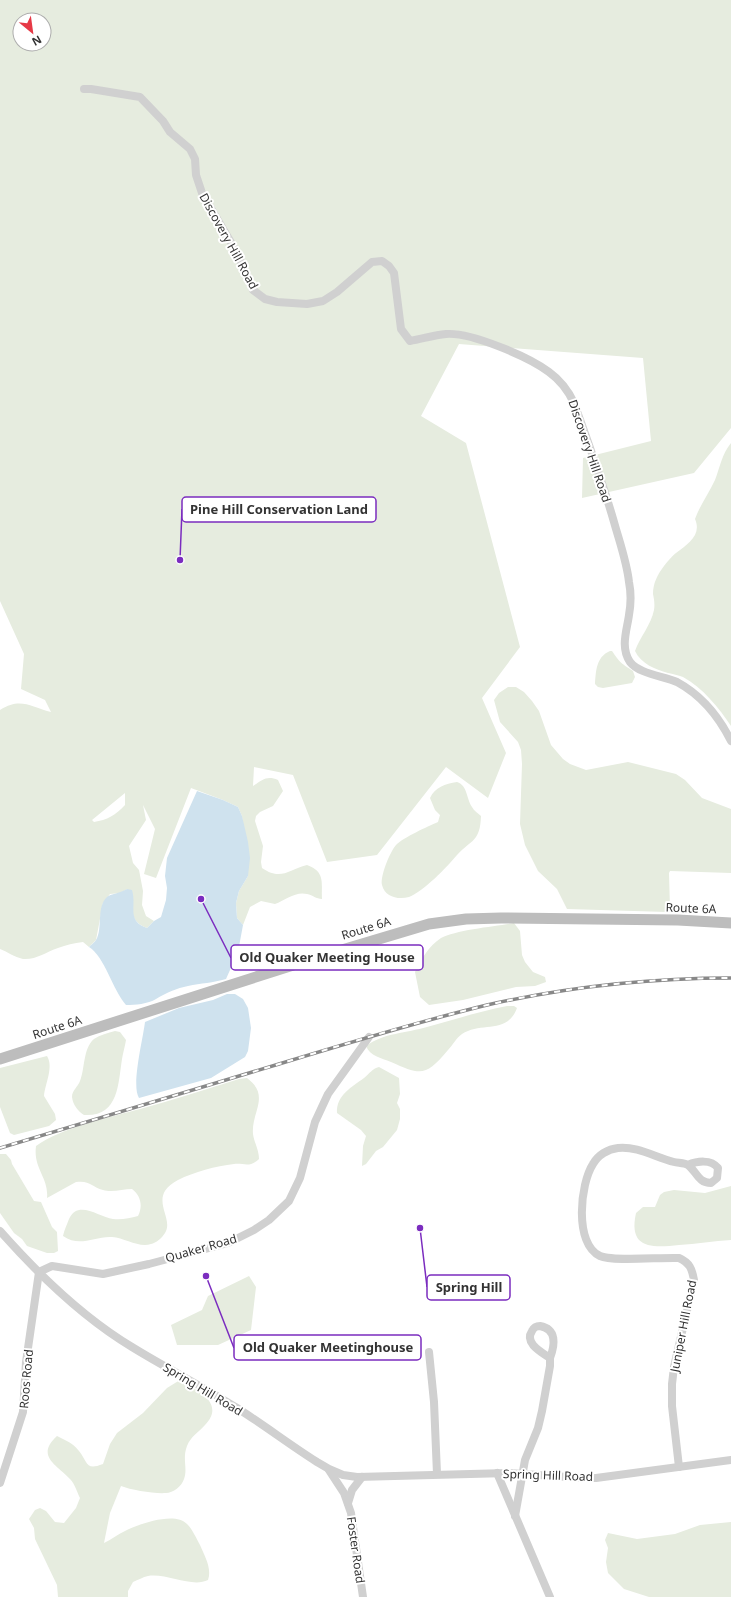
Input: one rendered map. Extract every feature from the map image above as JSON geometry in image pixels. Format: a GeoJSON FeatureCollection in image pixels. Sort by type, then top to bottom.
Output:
{"type":"FeatureCollection","features":[{"type":"Feature","properties":{"kind":"main road","name":"Route 6A"},"geometry":{"type":"LineString","coordinates":[[0,1059],[326,954],[429,924],[466,919],[501,918],[678,920],[731,923]]}},
{"type":"Feature","properties":{"kind":"street","name":"Discovery Hill Road"},"geometry":{"type":"LineString","coordinates":[[84,89],[140,97],[163,121],[170,132],[190,149],[195,159],[196,175],[202,193],[236,251],[253,290],[265,299],[277,302],[307,304],[323,301],[337,292],[372,262],[382,261],[389,266],[394,273],[401,329],[410,341],[447,334],[482,339],[522,357],[548,372],[567,389],[574,403],[611,512],[628,570],[630,589],[629,614],[624,636],[625,646],[630,662],[644,671],[670,680],[688,690],[714,712],[731,741]]}},
{"type":"Feature","properties":{"kind":"street","name":"Quaker Road"},"geometry":{"type":"LineString","coordinates":[[39,1272],[52,1266],[103,1274],[179,1256],[228,1242],[264,1224],[289,1201],[300,1178],[316,1122],[328,1094],[369,1037]]}},
{"type":"Feature","properties":{"kind":"street","name":"Juniper Hill Road"},"geometry":{"type":"LineString","coordinates":[[679,1467],[672,1406],[672,1384],[674,1367],[694,1280],[692,1270],[687,1262],[679,1258],[618,1259],[600,1256],[593,1251],[588,1244],[584,1234],[582,1220],[584,1195],[590,1170],[593,1163],[607,1151],[626,1147],[688,1165]]}},
{"type":"Feature","properties":{"kind":"street","name":"Spring Hill Road"},"geometry":{"type":"LineString","coordinates":[[0,1232],[71,1302],[131,1347],[205,1388],[329,1469],[343,1475],[362,1477],[497,1473],[596,1478],[731,1460]]}},
{"type":"Feature","properties":{"kind":"street","name":"Roos Road"},"geometry":{"type":"LineString","coordinates":[[0,1483],[23,1412],[26,1362],[39,1272]]}},
{"type":"Feature","properties":{"kind":"street"},"geometry":{"type":"LineString","coordinates":[[429,1352],[434,1402],[436,1474]]}},
{"type":"Feature","properties":{"kind":"street"},"geometry":{"type":"LineString","coordinates":[[515,1516],[520,1496],[525,1460],[538,1428],[542,1412],[550,1358]]}},
{"type":"Feature","properties":{"kind":"street","name":"Foster Road"},"geometry":{"type":"LineString","coordinates":[[329,1469],[338,1483],[348,1503],[351,1513],[363,1597]]}},
{"type":"Feature","properties":{"kind":"street"},"geometry":{"type":"LineString","coordinates":[[497,1473],[550,1597]]}},
{"type":"Feature","properties":{"kind":"street","name":"Foster Road"},"geometry":{"type":"LineString","coordinates":[[348,1503],[352,1490],[362,1477]]}},
{"type":"Feature","properties":{"kind":"shaded area"},"geometry":{"type":"Polygon","coordinates":[[[0,0],[731,0],[731,428],[694,473],[582,498],[583,458],[651,441],[643,358],[459,344],[421,416],[466,443],[520,647],[482,698],[506,753],[488,798],[446,767],[377,855],[327,862],[293,775],[254,767],[253,786],[265,779],[271,778],[278,780],[283,791],[273,806],[260,812],[256,816],[255,821],[263,846],[261,862],[262,868],[274,874],[280,874],[307,865],[313,868],[320,875],[322,883],[322,899],[303,893],[275,904],[261,901],[250,907],[243,925],[237,918],[236,903],[239,891],[248,876],[242,816],[238,807],[191,788],[156,878],[144,874],[155,829],[143,805],[146,820],[129,846],[133,863],[139,870],[143,891],[142,905],[146,916],[154,921],[147,928],[138,923],[133,915],[133,895],[127,889],[121,893],[110,894],[103,903],[96,940],[89,947],[83,942],[80,942],[61,947],[32,958],[23,959],[0,949],[0,710],[14,704],[26,704],[51,712],[45,700],[21,689],[24,654],[0,601],[0,0]],[[125,793],[92,820],[94,822],[103,820],[118,812],[125,805],[125,793]]]}},
{"type":"Feature","properties":{"kind":"shaded area"},"geometry":{"type":"Polygon","coordinates":[[[731,443],[731,726],[716,705],[697,687],[683,677],[653,668],[645,663],[635,651],[653,615],[653,590],[657,576],[674,554],[693,539],[697,530],[695,519],[715,480],[723,456],[731,443]]]}},
{"type":"Feature","properties":{"kind":"shaded area"},"geometry":{"type":"Polygon","coordinates":[[[610,651],[612,651],[621,662],[633,671],[635,677],[632,683],[603,688],[598,687],[595,684],[596,669],[599,661],[610,651]]]}},
{"type":"Feature","properties":{"kind":"shaded area"},"geometry":{"type":"Polygon","coordinates":[[[508,687],[516,687],[524,692],[532,701],[539,711],[551,745],[563,759],[570,764],[586,770],[628,762],[676,774],[685,780],[702,798],[731,809],[731,873],[670,871],[670,909],[667,912],[567,909],[557,889],[538,871],[525,845],[520,824],[521,750],[518,742],[500,722],[494,700],[499,693],[508,687]]]}},
{"type":"Feature","properties":{"kind":"shaded area"},"geometry":{"type":"Polygon","coordinates":[[[457,782],[463,786],[470,804],[481,816],[477,836],[428,885],[409,897],[392,897],[386,892],[382,885],[382,876],[388,858],[396,845],[404,839],[438,822],[440,815],[435,810],[430,798],[435,791],[441,787],[457,782]]]}},
{"type":"Feature","properties":{"kind":"shaded area"},"geometry":{"type":"Polygon","coordinates":[[[514,923],[520,931],[522,955],[525,962],[533,972],[545,977],[546,982],[535,986],[516,987],[463,1000],[429,1005],[420,997],[415,972],[426,953],[437,941],[447,935],[514,923]]]}},
{"type":"Feature","properties":{"kind":"shaded area"},"geometry":{"type":"Polygon","coordinates":[[[507,1006],[514,1006],[517,1008],[513,1016],[507,1022],[500,1025],[469,1030],[462,1034],[441,1059],[423,1071],[410,1070],[380,1058],[370,1052],[366,1046],[380,1038],[387,1036],[507,1006]]]}},
{"type":"Feature","properties":{"kind":"shaded area"},"geometry":{"type":"Polygon","coordinates":[[[115,1031],[120,1032],[126,1040],[115,1097],[104,1111],[96,1114],[84,1115],[76,1108],[72,1097],[73,1092],[82,1076],[86,1053],[90,1043],[94,1039],[101,1035],[115,1031]]]}},
{"type":"Feature","properties":{"kind":"shaded area"},"geometry":{"type":"Polygon","coordinates":[[[47,1056],[50,1065],[44,1096],[55,1114],[56,1120],[49,1126],[14,1135],[10,1133],[0,1107],[0,1068],[47,1056]]]}},
{"type":"Feature","properties":{"kind":"shaded area"},"geometry":{"type":"Polygon","coordinates":[[[379,1067],[399,1078],[400,1094],[397,1103],[400,1109],[400,1119],[397,1130],[383,1147],[376,1151],[366,1164],[362,1166],[363,1146],[366,1136],[361,1130],[337,1113],[337,1107],[342,1096],[350,1088],[379,1067]]]}},
{"type":"Feature","properties":{"kind":"shaded area"},"geometry":{"type":"Polygon","coordinates":[[[247,1078],[258,1091],[259,1098],[253,1126],[254,1140],[259,1159],[256,1162],[250,1164],[227,1165],[198,1172],[178,1180],[169,1187],[164,1193],[162,1200],[167,1220],[167,1227],[162,1237],[153,1243],[142,1245],[112,1237],[87,1241],[75,1241],[63,1236],[69,1219],[73,1213],[78,1210],[89,1211],[107,1218],[126,1219],[138,1216],[141,1205],[140,1201],[132,1189],[106,1191],[85,1182],[76,1182],[47,1198],[46,1184],[37,1161],[36,1146],[72,1128],[165,1102],[239,1079],[247,1078]]]}},
{"type":"Feature","properties":{"kind":"shaded area"},"geometry":{"type":"Polygon","coordinates":[[[0,1154],[6,1154],[11,1160],[34,1201],[41,1202],[52,1227],[57,1232],[58,1251],[54,1253],[47,1253],[27,1246],[22,1239],[14,1233],[0,1213],[0,1154]]]}},
{"type":"Feature","properties":{"kind":"shaded area"},"geometry":{"type":"Polygon","coordinates":[[[731,1186],[731,1240],[685,1245],[651,1246],[644,1244],[639,1240],[634,1225],[636,1213],[643,1207],[655,1207],[660,1195],[664,1192],[674,1190],[705,1193],[731,1186]]]}},
{"type":"Feature","properties":{"kind":"shaded area"},"geometry":{"type":"Polygon","coordinates":[[[249,1276],[256,1287],[251,1330],[218,1345],[177,1345],[171,1325],[202,1310],[208,1296],[249,1276]]]}},
{"type":"Feature","properties":{"kind":"shaded area"},"geometry":{"type":"Polygon","coordinates":[[[180,1380],[207,1398],[211,1404],[212,1410],[211,1417],[187,1446],[185,1455],[185,1475],[183,1482],[179,1487],[169,1493],[156,1493],[121,1486],[110,1513],[104,1543],[125,1531],[148,1522],[166,1519],[181,1520],[191,1529],[206,1558],[209,1567],[208,1580],[195,1582],[163,1576],[148,1576],[133,1582],[128,1591],[128,1597],[58,1597],[57,1585],[35,1539],[34,1528],[29,1519],[35,1510],[40,1508],[46,1511],[55,1522],[64,1523],[76,1508],[80,1498],[72,1481],[50,1460],[48,1449],[51,1443],[57,1436],[74,1446],[90,1466],[103,1464],[110,1444],[117,1433],[143,1413],[167,1388],[180,1380]]]}},
{"type":"Feature","properties":{"kind":"shaded area"},"geometry":{"type":"Polygon","coordinates":[[[731,1522],[731,1597],[649,1597],[624,1589],[608,1573],[606,1562],[608,1548],[605,1540],[608,1533],[637,1539],[675,1534],[700,1525],[731,1522]]]}},
{"type":"Feature","properties":{"kind":"water"},"geometry":{"type":"Polygon","coordinates":[[[197,791],[238,807],[242,816],[250,858],[248,876],[239,891],[236,903],[237,918],[243,925],[238,952],[226,979],[180,988],[153,1001],[126,1005],[100,958],[89,947],[98,935],[102,906],[108,896],[127,889],[132,890],[134,917],[136,921],[147,928],[161,917],[166,900],[167,888],[165,876],[167,858],[197,791]]]}},
{"type":"Feature","properties":{"kind":"water"},"geometry":{"type":"Polygon","coordinates":[[[227,994],[235,994],[243,999],[248,1008],[251,1028],[248,1051],[245,1057],[211,1078],[139,1098],[136,1083],[145,1022],[179,1008],[213,1000],[227,994]]]}},
{"type":"Feature","properties":{"kind":"railway"},"geometry":{"type":"LineString","coordinates":[[0,1148],[435,1018],[487,1005],[547,993],[608,985],[700,978],[731,978]]}},
{"type":"Feature","properties":{"kind":"place","name":"Pine Hill Conservation Land"},"geometry":{"type":"Point","coordinates":[180,560]}},
{"type":"Feature","properties":{"kind":"place","name":"Old Quaker Meeting House"},"geometry":{"type":"Point","coordinates":[201,899]}},
{"type":"Feature","properties":{"kind":"place","name":"Spring Hill"},"geometry":{"type":"Point","coordinates":[420,1228]}},
{"type":"Feature","properties":{"kind":"place","name":"Old Quaker Meetinghouse"},"geometry":{"type":"Point","coordinates":[206,1276]}}]}
